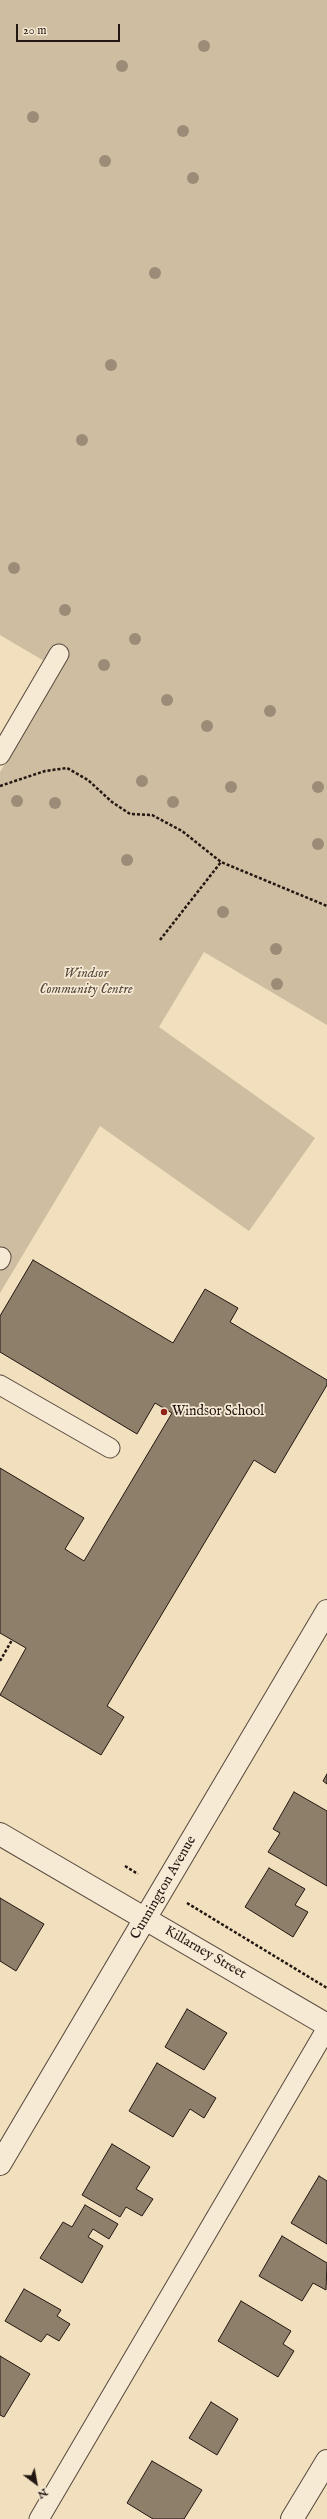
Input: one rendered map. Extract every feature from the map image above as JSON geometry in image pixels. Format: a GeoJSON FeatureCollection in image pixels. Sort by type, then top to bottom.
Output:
{"type":"FeatureCollection","features":[{"type":"Feature","properties":{"kind":"street","name":"Cunnington Avenue"},"geometry":{"type":"LineString","coordinates":[[0,2164],[327,1611]]}},
{"type":"Feature","properties":{"kind":"street","name":"Killarney Street"},"geometry":{"type":"LineString","coordinates":[[0,1834],[327,2025]]}},
{"type":"Feature","properties":{"kind":"street"},"geometry":{"type":"LineString","coordinates":[[292,2519],[327,2461]]}},
{"type":"Feature","properties":{"kind":"lane"},"geometry":{"type":"LineString","coordinates":[[0,755],[59,654]]}},
{"type":"Feature","properties":{"kind":"lane"},"geometry":{"type":"LineString","coordinates":[[0,1385],[110,1448]]}},
{"type":"Feature","properties":{"kind":"lane"},"geometry":{"type":"LineString","coordinates":[[39,2519],[327,2028]]}},
{"type":"Feature","properties":{"kind":"path"},"geometry":{"type":"LineString","coordinates":[[0,786],[45,771],[67,768],[88,780],[112,802],[130,814],[152,815],[182,832],[221,862],[327,906]]}},
{"type":"Feature","properties":{"kind":"path"},"geometry":{"type":"LineString","coordinates":[[160,940],[221,862]]}},
{"type":"Feature","properties":{"kind":"path"},"geometry":{"type":"LineString","coordinates":[[0,1661],[12,1640]]}},
{"type":"Feature","properties":{"kind":"path"},"geometry":{"type":"LineString","coordinates":[[125,1866],[327,1988]]}},
{"type":"Feature","properties":{"kind":"green space","name":"Windsor Community Centre"},"geometry":{"type":"Polygon","coordinates":[[[0,0],[327,0],[327,1025],[204,952],[159,1027],[315,1138],[249,1231],[100,1126],[0,1293],[0,772],[61,671],[0,635],[0,0]]]}},
{"type":"Feature","properties":{"kind":"building"},"geometry":{"type":"Polygon","coordinates":[[[33,1260],[173,1343],[205,1289],[238,1308],[230,1322],[327,1380],[327,1385],[275,1473],[254,1460],[107,1706],[124,1717],[101,1755],[0,1695],[26,1648],[0,1633],[0,1468],[84,1518],[65,1549],[84,1561],[172,1413],[155,1403],[137,1434],[0,1352],[0,1316],[33,1260]]]}},
{"type":"Feature","properties":{"kind":"building"},"geometry":{"type":"Polygon","coordinates":[[[327,1774],[327,1784],[323,1781],[327,1774]]]}},
{"type":"Feature","properties":{"kind":"building"},"geometry":{"type":"Polygon","coordinates":[[[294,1792],[327,1811],[327,1886],[268,1852],[280,1833],[273,1829],[294,1792]]]}},
{"type":"Feature","properties":{"kind":"building"},"geometry":{"type":"Polygon","coordinates":[[[269,1868],[305,1889],[295,1905],[308,1912],[293,1937],[245,1907],[269,1868]]]}},
{"type":"Feature","properties":{"kind":"building"},"geometry":{"type":"Polygon","coordinates":[[[0,1898],[44,1924],[16,1971],[0,1961],[0,1898]]]}},
{"type":"Feature","properties":{"kind":"building"},"geometry":{"type":"Polygon","coordinates":[[[187,2009],[227,2033],[204,2070],[165,2047],[187,2009]]]}},
{"type":"Feature","properties":{"kind":"building"},"geometry":{"type":"Polygon","coordinates":[[[157,2063],[216,2098],[204,2118],[190,2109],[173,2137],[129,2111],[157,2063]]]}},
{"type":"Feature","properties":{"kind":"building"},"geometry":{"type":"Polygon","coordinates":[[[112,2144],[150,2167],[136,2189],[153,2199],[142,2216],[126,2207],[120,2217],[82,2195],[112,2144]]]}},
{"type":"Feature","properties":{"kind":"building"},"geometry":{"type":"Polygon","coordinates":[[[319,2176],[327,2181],[327,2244],[291,2223],[319,2176]]]}},
{"type":"Feature","properties":{"kind":"building"},"geometry":{"type":"Polygon","coordinates":[[[85,2205],[118,2224],[109,2239],[93,2229],[88,2237],[103,2246],[82,2283],[40,2258],[63,2222],[72,2227],[85,2205]]]}},
{"type":"Feature","properties":{"kind":"building"},"geometry":{"type":"Polygon","coordinates":[[[282,2236],[327,2263],[326,2290],[313,2283],[302,2301],[259,2276],[282,2236]]]}},
{"type":"Feature","properties":{"kind":"building"},"geometry":{"type":"Polygon","coordinates":[[[24,2289],[61,2310],[57,2316],[70,2324],[59,2341],[47,2334],[41,2342],[5,2321],[24,2289]]]}},
{"type":"Feature","properties":{"kind":"building"},"geometry":{"type":"Polygon","coordinates":[[[241,2301],[291,2331],[283,2344],[294,2351],[278,2377],[218,2341],[241,2301]]]}},
{"type":"Feature","properties":{"kind":"building"},"geometry":{"type":"Polygon","coordinates":[[[0,2356],[30,2374],[4,2417],[0,2415],[0,2356]]]}},
{"type":"Feature","properties":{"kind":"building"},"geometry":{"type":"Polygon","coordinates":[[[211,2402],[238,2419],[217,2455],[189,2438],[211,2402]]]}},
{"type":"Feature","properties":{"kind":"building"},"geometry":{"type":"Polygon","coordinates":[[[152,2461],[202,2490],[184,2519],[153,2519],[127,2503],[152,2461]]]}},
{"type":"Feature","properties":{"kind":"place","name":"Windsor School"},"geometry":{"type":"Point","coordinates":[164,1412]}}]}
